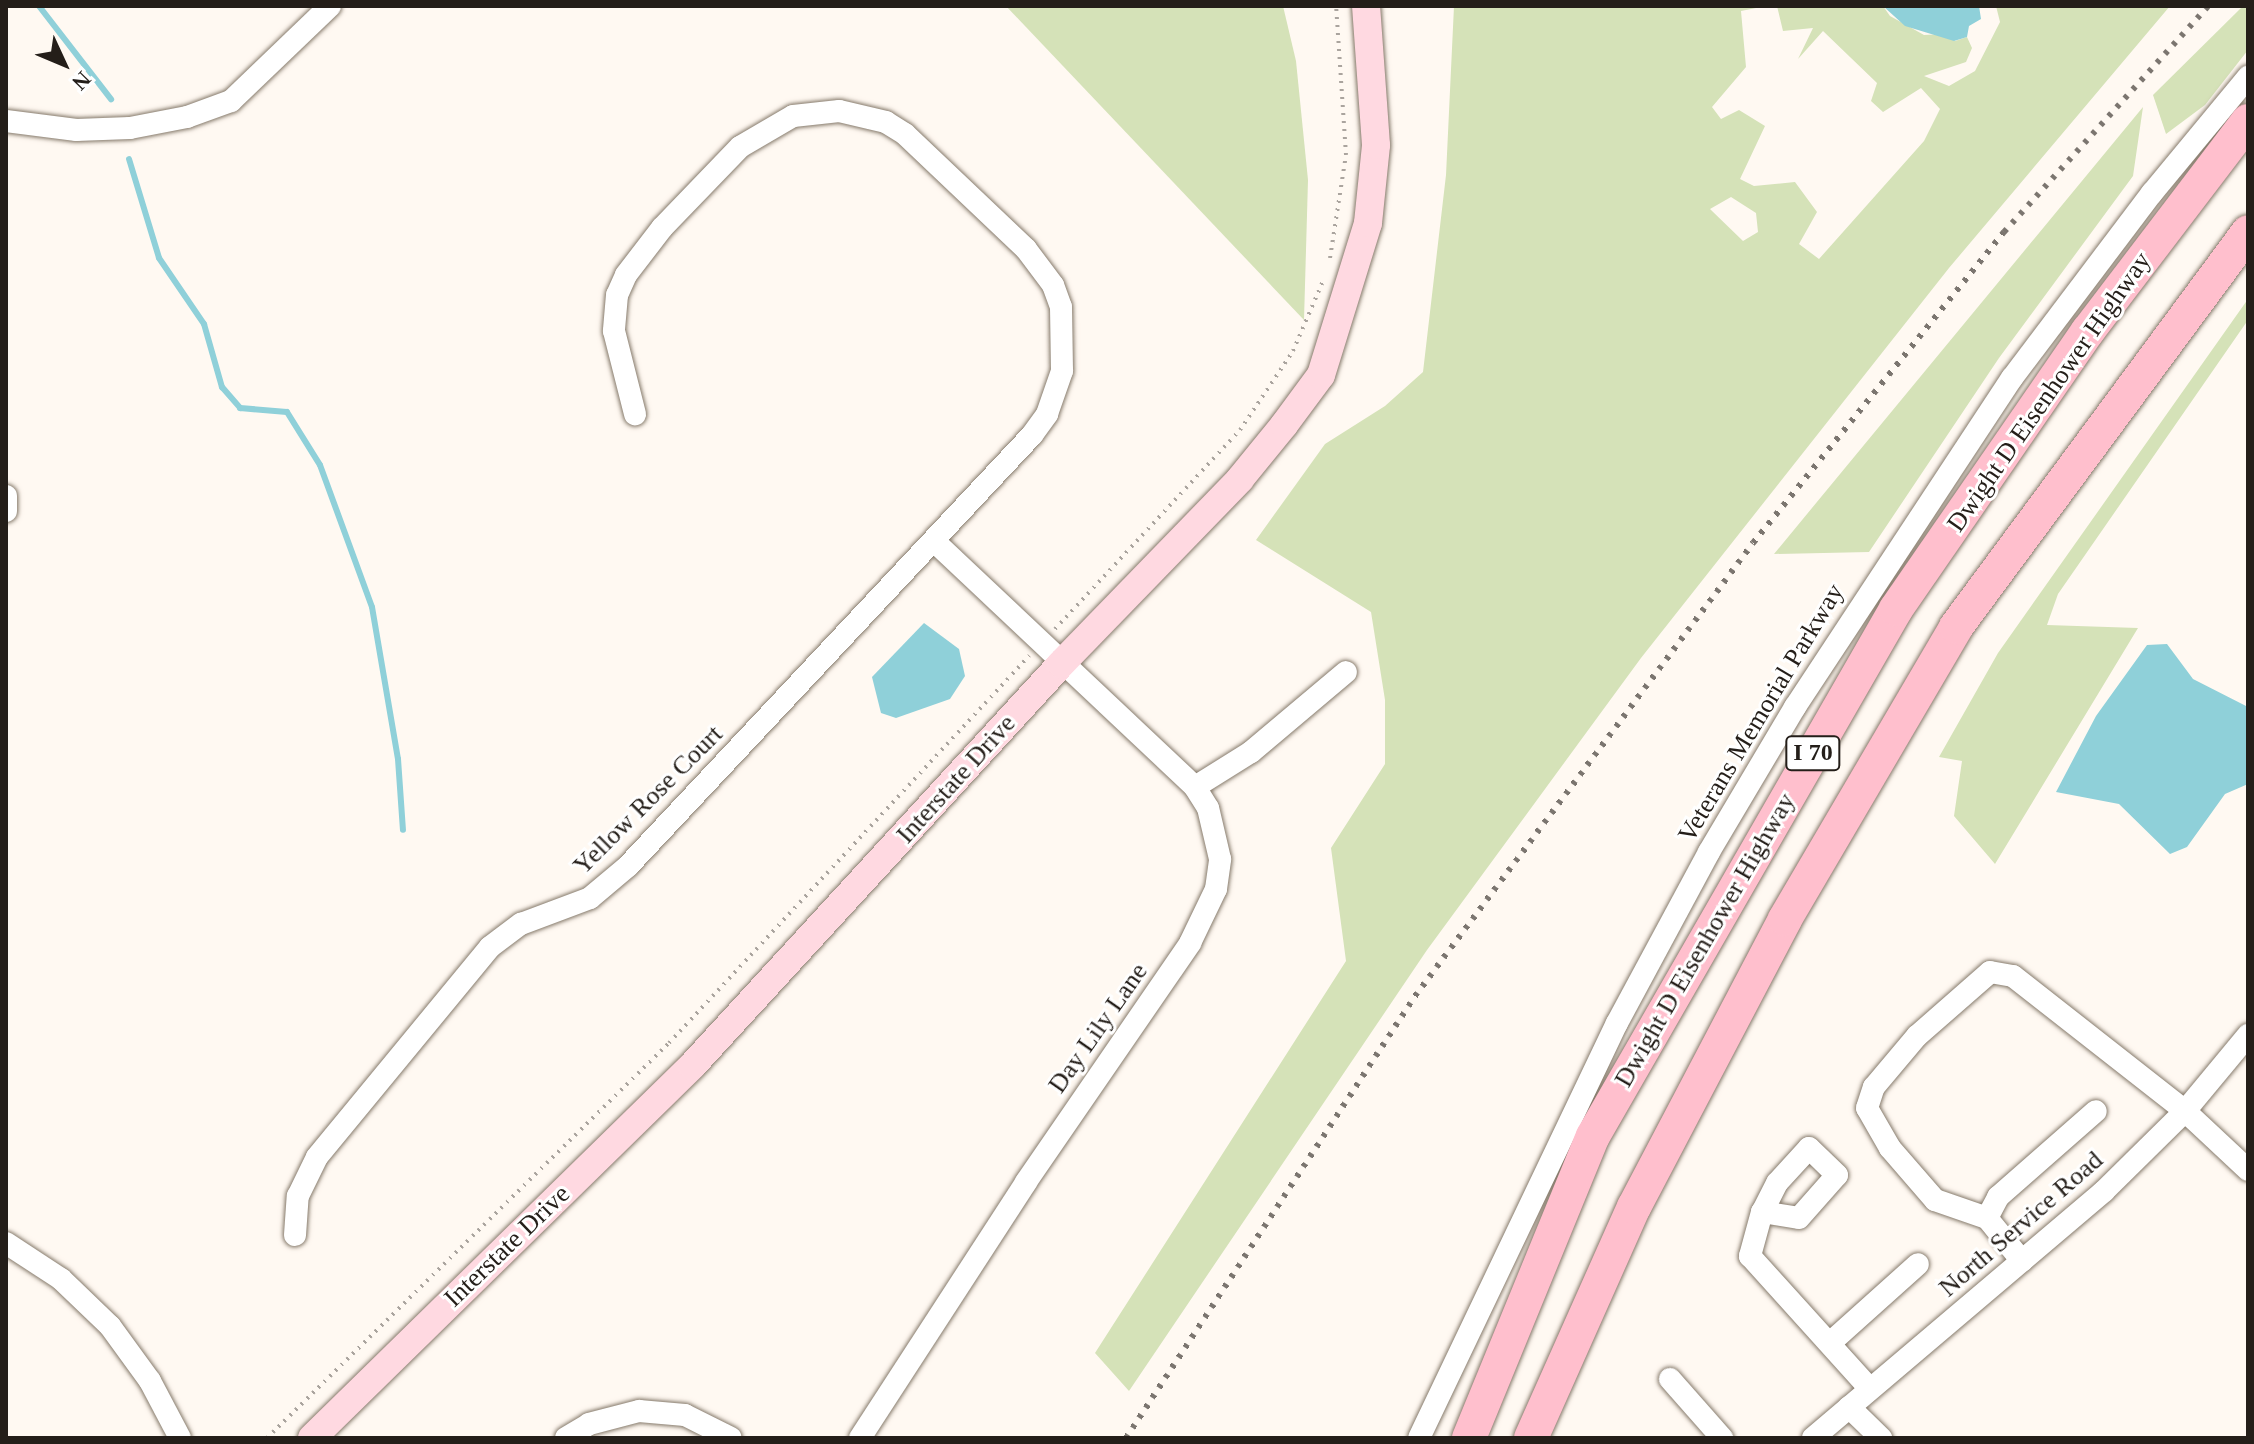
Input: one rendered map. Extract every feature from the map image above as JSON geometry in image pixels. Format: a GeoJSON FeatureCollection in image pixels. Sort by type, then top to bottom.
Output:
{"type":"FeatureCollection","features":[{"type":"Feature","properties":{"kind":"highway","name":"Dwight D Eisenhower Highway"},"geometry":{"type":"LineString","coordinates":[[1469,1438],[1593,1136],[1896,609],[2088,331],[2248,121]]}},
{"type":"Feature","properties":{"kind":"highway","name":"I 70"},"geometry":{"type":"LineString","coordinates":[[1531,1438],[1641,1193],[1785,919],[1956,627],[2248,232]]}},
{"type":"Feature","properties":{"kind":"main road","name":"Interstate Drive"},"geometry":{"type":"LineString","coordinates":[[312,1438],[692,1066],[1061,664],[1240,479],[1321,375],[1353,284],[1372,195],[1375,97],[1366,6]]}},
{"type":"Feature","properties":{"kind":"street"},"geometry":{"type":"LineString","coordinates":[[6,121],[76,130],[130,128],[187,117],[231,101],[330,6]]}},
{"type":"Feature","properties":{"kind":"street","name":"Veterans Memorial Parkway"},"geometry":{"type":"LineString","coordinates":[[1419,1438],[1617,1023],[1709,852],[1795,707],[2012,378],[2152,193],[2248,77]]}},
{"type":"Feature","properties":{"kind":"street","name":"Yellow Rose Court"},"geometry":{"type":"LineString","coordinates":[[295,1235],[298,1196],[317,1157],[483,955],[521,924],[590,898],[608,885],[934,541],[1047,414],[1062,371],[1064,327],[1053,285],[1026,249],[927,152],[886,122],[839,111],[776,123],[740,147],[640,252],[617,295],[614,315],[616,354],[635,414]]}},
{"type":"Feature","properties":{"kind":"street"},"geometry":{"type":"LineString","coordinates":[[6,496],[6,511]]}},
{"type":"Feature","properties":{"kind":"street","name":"Day Lily Lane"},"geometry":{"type":"LineString","coordinates":[[860,1438],[1206,917],[1220,859],[1208,808],[1195,787],[1061,664],[934,541]]}},
{"type":"Feature","properties":{"kind":"street"},"geometry":{"type":"LineString","coordinates":[[1195,787],[1251,752],[1346,672]]}},
{"type":"Feature","properties":{"kind":"street"},"geometry":{"type":"LineString","coordinates":[[2022,1261],[1987,1218],[1935,1200],[1890,1148],[1867,1108],[1874,1087],[1917,1036],[1990,972],[2013,976],[2185,1111],[2248,1170]]}},
{"type":"Feature","properties":{"kind":"street","name":"North Service Road"},"geometry":{"type":"LineString","coordinates":[[1813,1438],[2104,1191],[2185,1111],[2248,1035]]}},
{"type":"Feature","properties":{"kind":"street"},"geometry":{"type":"LineString","coordinates":[[1987,1218],[1998,1197],[2096,1111]]}},
{"type":"Feature","properties":{"kind":"street"},"geometry":{"type":"LineString","coordinates":[[1762,1212],[1750,1256],[1870,1389]]}},
{"type":"Feature","properties":{"kind":"street"},"geometry":{"type":"LineString","coordinates":[[6,1243],[61,1279],[110,1326],[150,1381],[180,1438]]}},
{"type":"Feature","properties":{"kind":"street"},"geometry":{"type":"LineString","coordinates":[[1830,1343],[1918,1264]]}},
{"type":"Feature","properties":{"kind":"street"},"geometry":{"type":"LineString","coordinates":[[1670,1379],[1717,1436]]}},
{"type":"Feature","properties":{"kind":"street"},"geometry":{"type":"LineString","coordinates":[[1849,1407],[1881,1438]]}},
{"type":"Feature","properties":{"kind":"street"},"geometry":{"type":"LineString","coordinates":[[566,1438],[589,1424],[639,1411],[685,1415],[731,1438]]}},
{"type":"Feature","properties":{"kind":"path"},"geometry":{"type":"LineString","coordinates":[[1329,263],[1346,155],[1336,6]]}},
{"type":"Feature","properties":{"kind":"path"},"geometry":{"type":"LineString","coordinates":[[267,1438],[669,1043],[1240,430],[1293,351],[1325,277]]}},
{"type":"Feature","properties":{"kind":"green space"},"geometry":{"type":"Polygon","coordinates":[[[1006,6],[1283,6],[1296,61],[1308,180],[1304,320],[1006,6]]]}},
{"type":"Feature","properties":{"kind":"green space"},"geometry":{"type":"Polygon","coordinates":[[[1454,6],[1766,6],[1741,11],[1746,67],[1712,107],[1721,119],[1739,110],[1765,126],[1740,179],[1754,186],[1795,182],[1817,212],[1799,244],[1819,259],[1924,141],[1940,109],[1921,88],[1883,112],[1871,101],[1877,83],[1823,31],[1798,59],[1813,28],[1783,31],[1777,6],[1883,6],[1890,16],[1924,35],[1945,34],[1955,41],[1967,37],[1972,48],[1966,62],[1924,76],[1949,86],[1975,71],[2000,22],[1996,6],[2170,6],[1949,268],[1641,658],[1427,950],[1129,1391],[1095,1353],[1346,961],[1331,848],[1385,764],[1385,700],[1371,612],[1256,540],[1325,444],[1385,406],[1423,372],[1446,175],[1454,6]],[[1731,197],[1710,209],[1743,241],[1758,232],[1756,213],[1731,197]]]}},
{"type":"Feature","properties":{"kind":"green space"},"geometry":{"type":"Polygon","coordinates":[[[2243,6],[2248,6],[2248,50],[2205,105],[2166,134],[2153,95],[2243,6]]]}},
{"type":"Feature","properties":{"kind":"green space"},"geometry":{"type":"Polygon","coordinates":[[[2143,107],[2133,176],[1999,358],[1869,552],[1774,554],[2143,107]]]}},
{"type":"Feature","properties":{"kind":"green space"},"geometry":{"type":"Polygon","coordinates":[[[2248,299],[2248,320],[2058,594],[2047,625],[2138,628],[1995,864],[1954,816],[1962,761],[1939,757],[1998,653],[2248,299]]]}},
{"type":"Feature","properties":{"kind":"water"},"geometry":{"type":"Polygon","coordinates":[[[1883,6],[1979,6],[1981,19],[1969,26],[1967,37],[1954,41],[1905,26],[1883,6]]]}},
{"type":"Feature","properties":{"kind":"water"},"geometry":{"type":"Polygon","coordinates":[[[924,623],[959,649],[965,676],[950,699],[896,718],[881,713],[872,677],[924,623]]]}},
{"type":"Feature","properties":{"kind":"water"},"geometry":{"type":"Polygon","coordinates":[[[2167,644],[2193,679],[2248,707],[2248,784],[2225,794],[2187,847],[2170,854],[2119,804],[2056,792],[2096,716],[2147,645],[2167,644]]]}},
{"type":"Feature","properties":{"kind":"waterway"},"geometry":{"type":"LineString","coordinates":[[39,6],[111,99]]}},
{"type":"Feature","properties":{"kind":"waterway"},"geometry":{"type":"LineString","coordinates":[[129,159],[159,258],[204,324],[222,387],[240,408],[287,412],[320,465],[372,607],[398,759],[403,830]]}},
{"type":"Feature","properties":{"kind":"railway"},"geometry":{"type":"LineString","coordinates":[[1126,1438],[1415,996],[1753,543],[2004,232],[2208,6]]}}]}
